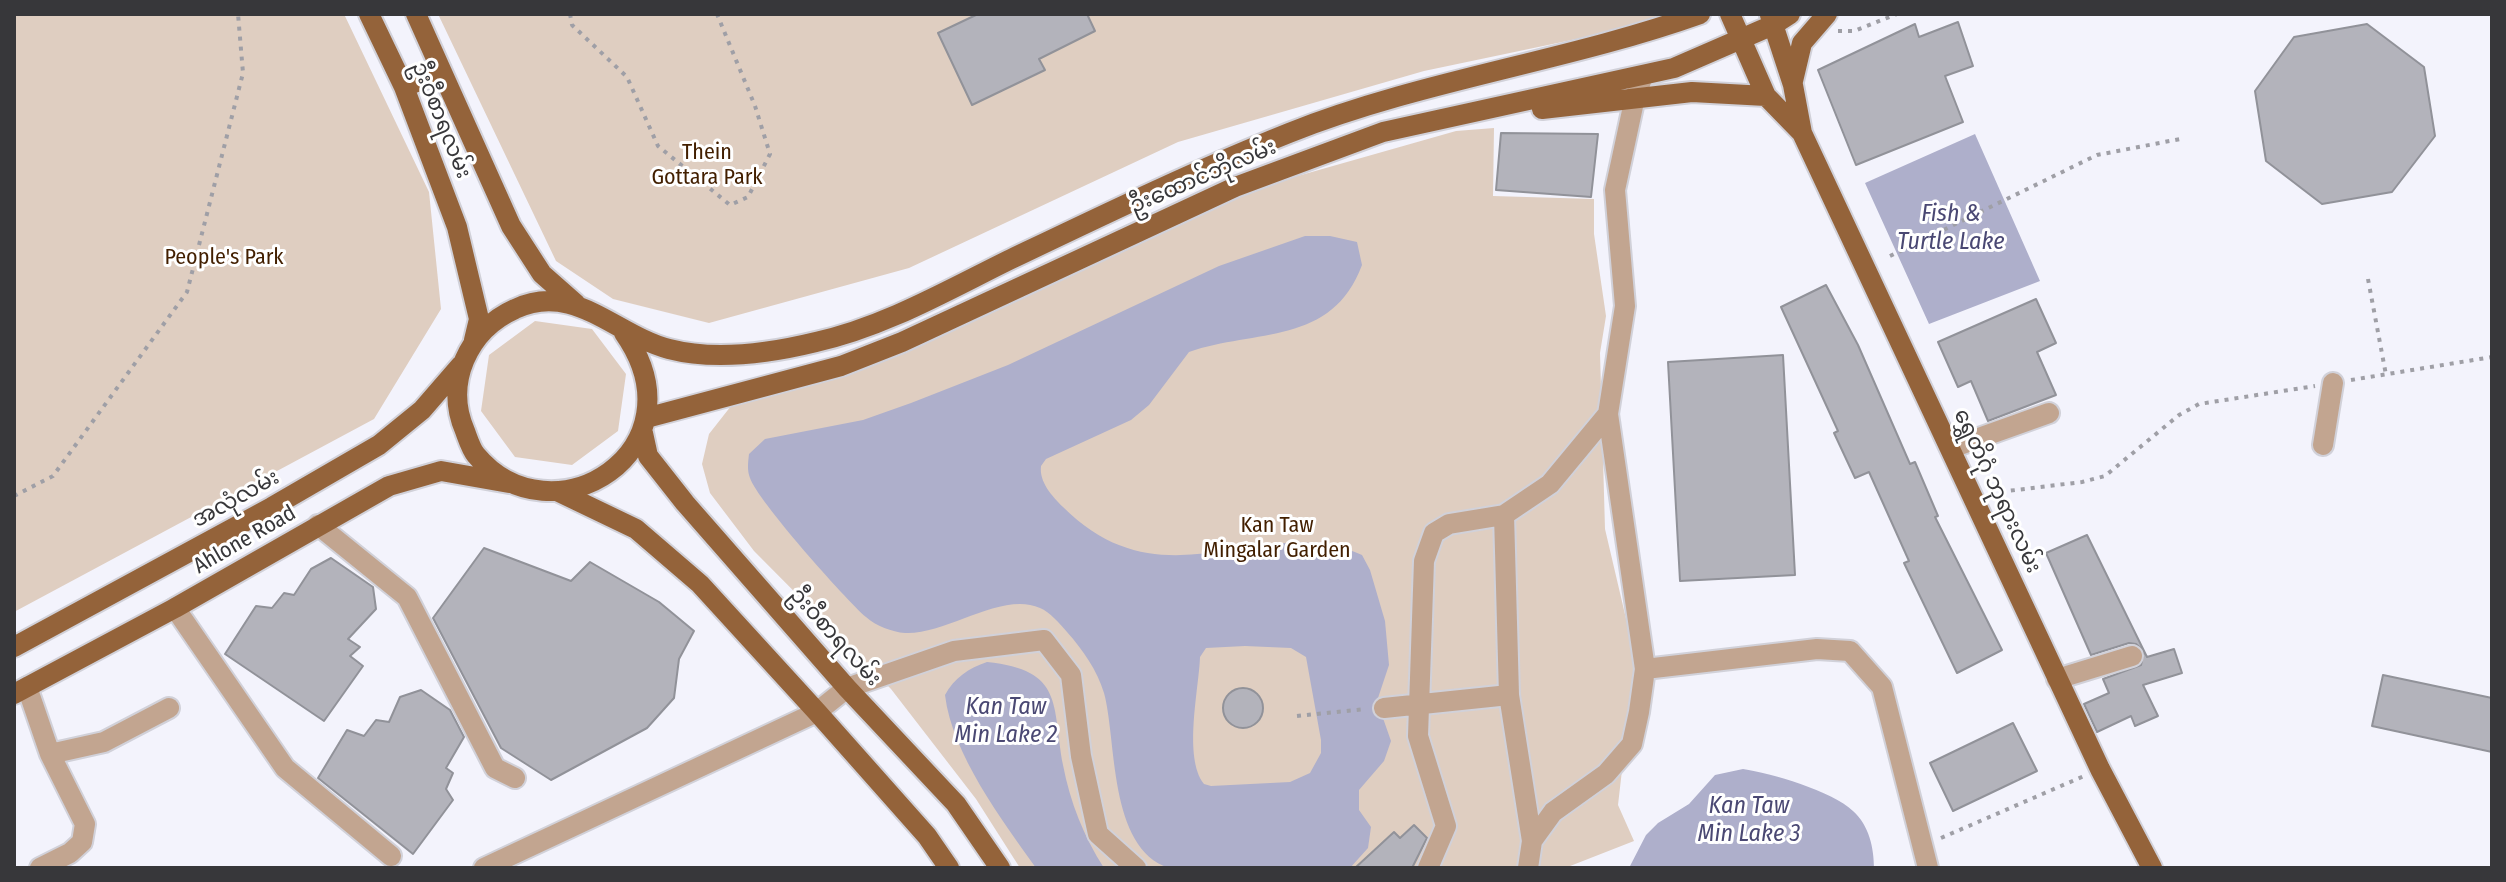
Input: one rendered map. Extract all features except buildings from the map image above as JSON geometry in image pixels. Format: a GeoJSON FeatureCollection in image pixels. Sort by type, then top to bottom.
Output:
{"type":"FeatureCollection","features":[{"type":"Feature","properties":{"kind":"main road","name":"ဦးဝီစာရလမ်း"},"geometry":{"type":"LineString","coordinates":[[369,14],[404,87],[461,241],[479,319],[474,340]]}},
{"type":"Feature","properties":{"kind":"main road","name":"ဦးဝီစာရလမ်း"},"geometry":{"type":"LineString","coordinates":[[416,14],[511,226],[542,274],[576,304]]}},
{"type":"Feature","properties":{"kind":"main road","name":"ဦးထောင်ဘိုလမ်း"},"geometry":{"type":"LineString","coordinates":[[624,333],[671,350],[719,354],[819,342],[909,309],[1069,231],[1288,133],[1479,73],[1628,40],[1700,14]]}},
{"type":"Feature","properties":{"kind":"main road","name":"ရွှေတိဂုံ ဘုရားလမ်း"},"geometry":{"type":"LineString","coordinates":[[1730,14],[1739,41],[1766,96],[1802,133]]}},
{"type":"Feature","properties":{"kind":"main road","name":"ဦးထောင်ဘိုလမ်း"},"geometry":{"type":"LineString","coordinates":[[644,426],[878,352],[1235,187],[1383,132],[1487,106],[1674,68],[1739,41],[1771,20],[1790,14]]}},
{"type":"Feature","properties":{"kind":"main road"},"geometry":{"type":"LineString","coordinates":[[1793,85],[1802,43],[1824,18]]}},
{"type":"Feature","properties":{"kind":"main road","name":"ရွှေတိဂုံ ဘုရားလမ်း"},"geometry":{"type":"LineString","coordinates":[[1771,20],[1793,85],[1802,133],[2057,679],[2152,868]]}},
{"type":"Feature","properties":{"kind":"main road"},"geometry":{"type":"LineString","coordinates":[[404,87],[442,72]]}},
{"type":"Feature","properties":{"kind":"main road"},"geometry":{"type":"LineString","coordinates":[[1383,132],[1635,97],[1692,92],[1766,96]]}},
{"type":"Feature","properties":{"kind":"main road"},"geometry":{"type":"LineString","coordinates":[[559,492],[582,487],[604,477],[621,462],[644,426],[645,373],[624,333],[602,315],[576,304],[547,301],[519,306],[494,320],[474,340],[461,365],[457,411],[475,454],[512,483],[559,492],[636,529],[700,584],[927,836],[949,868]]}},
{"type":"Feature","properties":{"kind":"main road","name":"အလုံလမ်း"},"geometry":{"type":"LineString","coordinates":[[14,647],[272,507],[379,445],[422,410],[461,365]]}},
{"type":"Feature","properties":{"kind":"main road","name":"ဦးဝီစာရလမ်း"},"geometry":{"type":"LineString","coordinates":[[644,426],[648,456],[685,503],[847,688],[956,804],[1000,868]]}},
{"type":"Feature","properties":{"kind":"main road","name":"Ahlone Road"},"geometry":{"type":"LineString","coordinates":[[21,690],[175,608],[389,486],[441,471],[512,483]]}},
{"type":"Feature","properties":{"kind":"street"},"geometry":{"type":"LineString","coordinates":[[1532,841],[1553,812],[1606,774],[1632,744],[1645,669],[1608,414],[1625,306],[1615,190],[1635,97],[1643,76]]}},
{"type":"Feature","properties":{"kind":"street"},"geometry":{"type":"LineString","coordinates":[[2323,445],[2333,383]]}},
{"type":"Feature","properties":{"kind":"street"},"geometry":{"type":"LineString","coordinates":[[1951,448],[2049,413]]}},
{"type":"Feature","properties":{"kind":"street"},"geometry":{"type":"LineString","coordinates":[[1428,868],[1446,826],[1418,736],[1424,561],[1434,533],[1449,524],[1504,515],[1550,484],[1608,414]]}},
{"type":"Feature","properties":{"kind":"street"},"geometry":{"type":"LineString","coordinates":[[1504,515],[1509,695],[1532,841],[1528,868]]}},
{"type":"Feature","properties":{"kind":"street"},"geometry":{"type":"LineString","coordinates":[[318,525],[407,597],[495,768],[515,778]]}},
{"type":"Feature","properties":{"kind":"street"},"geometry":{"type":"LineString","coordinates":[[175,608],[285,768],[391,856]]}},
{"type":"Feature","properties":{"kind":"street"},"geometry":{"type":"LineString","coordinates":[[484,868],[817,712],[847,688],[954,651],[1044,640],[1071,675],[1081,756],[1098,834],[1136,868]]}},
{"type":"Feature","properties":{"kind":"street"},"geometry":{"type":"LineString","coordinates":[[1645,669],[1817,649],[1850,651],[1882,687],[1928,868]]}},
{"type":"Feature","properties":{"kind":"street"},"geometry":{"type":"LineString","coordinates":[[2057,679],[2132,656]]}},
{"type":"Feature","properties":{"kind":"street"},"geometry":{"type":"LineString","coordinates":[[21,690],[85,824],[82,842],[70,853],[40,868]]}},
{"type":"Feature","properties":{"kind":"street"},"geometry":{"type":"LineString","coordinates":[[1384,708],[1509,695]]}},
{"type":"Feature","properties":{"kind":"street"},"geometry":{"type":"LineString","coordinates":[[50,754],[104,742],[169,708]]}},
{"type":"Feature","properties":{"kind":"path"},"geometry":{"type":"LineString","coordinates":[[14,496],[53,476],[187,292],[243,73],[238,14]]}},
{"type":"Feature","properties":{"kind":"path"},"geometry":{"type":"LineString","coordinates":[[570,14],[572,25],[627,77],[658,146],[730,205],[748,197],[770,154],[755,106],[717,14]]}},
{"type":"Feature","properties":{"kind":"path"},"geometry":{"type":"LineString","coordinates":[[1824,18],[1839,31],[1854,31],[1897,14]]}},
{"type":"Feature","properties":{"kind":"path"},"geometry":{"type":"LineString","coordinates":[[1890,256],[2029,191],[2097,155],[2180,139]]}},
{"type":"Feature","properties":{"kind":"path"},"geometry":{"type":"LineString","coordinates":[[2368,279],[2386,375]]}},
{"type":"Feature","properties":{"kind":"path"},"geometry":{"type":"LineString","coordinates":[[1973,494],[2082,482],[2105,476],[2179,415],[2199,404],[2492,357]]}},
{"type":"Feature","properties":{"kind":"path"},"geometry":{"type":"LineString","coordinates":[[1297,716],[1384,708]]}},
{"type":"Feature","properties":{"kind":"path"},"geometry":{"type":"LineString","coordinates":[[1924,846],[2063,785]]}},
{"type":"Feature","properties":{"kind":"green space","name":"People's Park"},"geometry":{"type":"Polygon","coordinates":[[[14,14],[344,14],[429,192],[441,309],[374,419],[14,612],[14,14]]]}},
{"type":"Feature","properties":{"kind":"green space","name":"Thein Gottara Park"},"geometry":{"type":"Polygon","coordinates":[[[438,14],[1658,14],[1648,24],[1424,71],[1178,142],[909,268],[709,323],[613,299],[556,261],[438,14]]]}},
{"type":"Feature","properties":{"kind":"green space","name":"Kan Taw Mingalar Garden"},"geometry":{"type":"Polygon","coordinates":[[[1494,128],[1493,196],[1594,199],[1594,234],[1606,316],[1600,353],[1605,529],[1635,657],[1618,805],[1634,841],[1565,868],[1020,868],[976,799],[891,689],[754,551],[710,493],[702,464],[709,434],[731,406],[866,368],[1252,189],[1456,131],[1494,128]]]}},
{"type":"Feature","properties":{"kind":"green space"},"geometry":{"type":"Polygon","coordinates":[[[535,321],[592,329],[626,374],[618,431],[572,465],[515,457],[481,411],[489,355],[535,321]]]}},
{"type":"Feature","properties":{"kind":"water","name":"Fish & Turtle Lake"},"geometry":{"type":"Polygon","coordinates":[[[1975,134],[2040,281],[1929,324],[1865,183],[1975,134]]]}},
{"type":"Feature","properties":{"kind":"water"},"geometry":{"type":"Polygon","coordinates":[[[1305,236],[1330,236],[1357,242],[1362,265],[1349,291],[1332,310],[1311,322],[1265,336],[1189,352],[1149,405],[1131,420],[1046,459],[1041,466],[1042,478],[1063,507],[1101,537],[1139,551],[1176,555],[1287,543],[1325,544],[1362,555],[1370,570],[1385,621],[1389,665],[1377,701],[1391,741],[1384,761],[1359,790],[1359,810],[1371,827],[1368,848],[1350,868],[1179,869],[1169,868],[1149,857],[1135,839],[1118,791],[1108,713],[1101,685],[1084,653],[1054,618],[1040,608],[1025,604],[991,609],[921,632],[905,633],[879,626],[856,607],[803,549],[768,507],[749,475],[749,454],[765,439],[863,420],[911,403],[1008,365],[1219,266],[1305,236]],[[1206,648],[1200,657],[1193,740],[1194,757],[1204,784],[1290,782],[1310,773],[1321,753],[1321,740],[1306,657],[1291,648],[1206,648]]]}},
{"type":"Feature","properties":{"kind":"water","name":"Kan Taw Min Lake 2"},"geometry":{"type":"Polygon","coordinates":[[[987,662],[1030,673],[1042,682],[1050,694],[1074,806],[1104,868],[1036,868],[980,786],[957,740],[945,695],[963,674],[987,662]]]}},
{"type":"Feature","properties":{"kind":"water","name":"Kan Taw Min Lake 3"},"geometry":{"type":"Polygon","coordinates":[[[1743,769],[1801,784],[1853,811],[1867,830],[1874,868],[1629,868],[1646,835],[1658,823],[1689,804],[1715,775],[1743,769]]]}}]}
